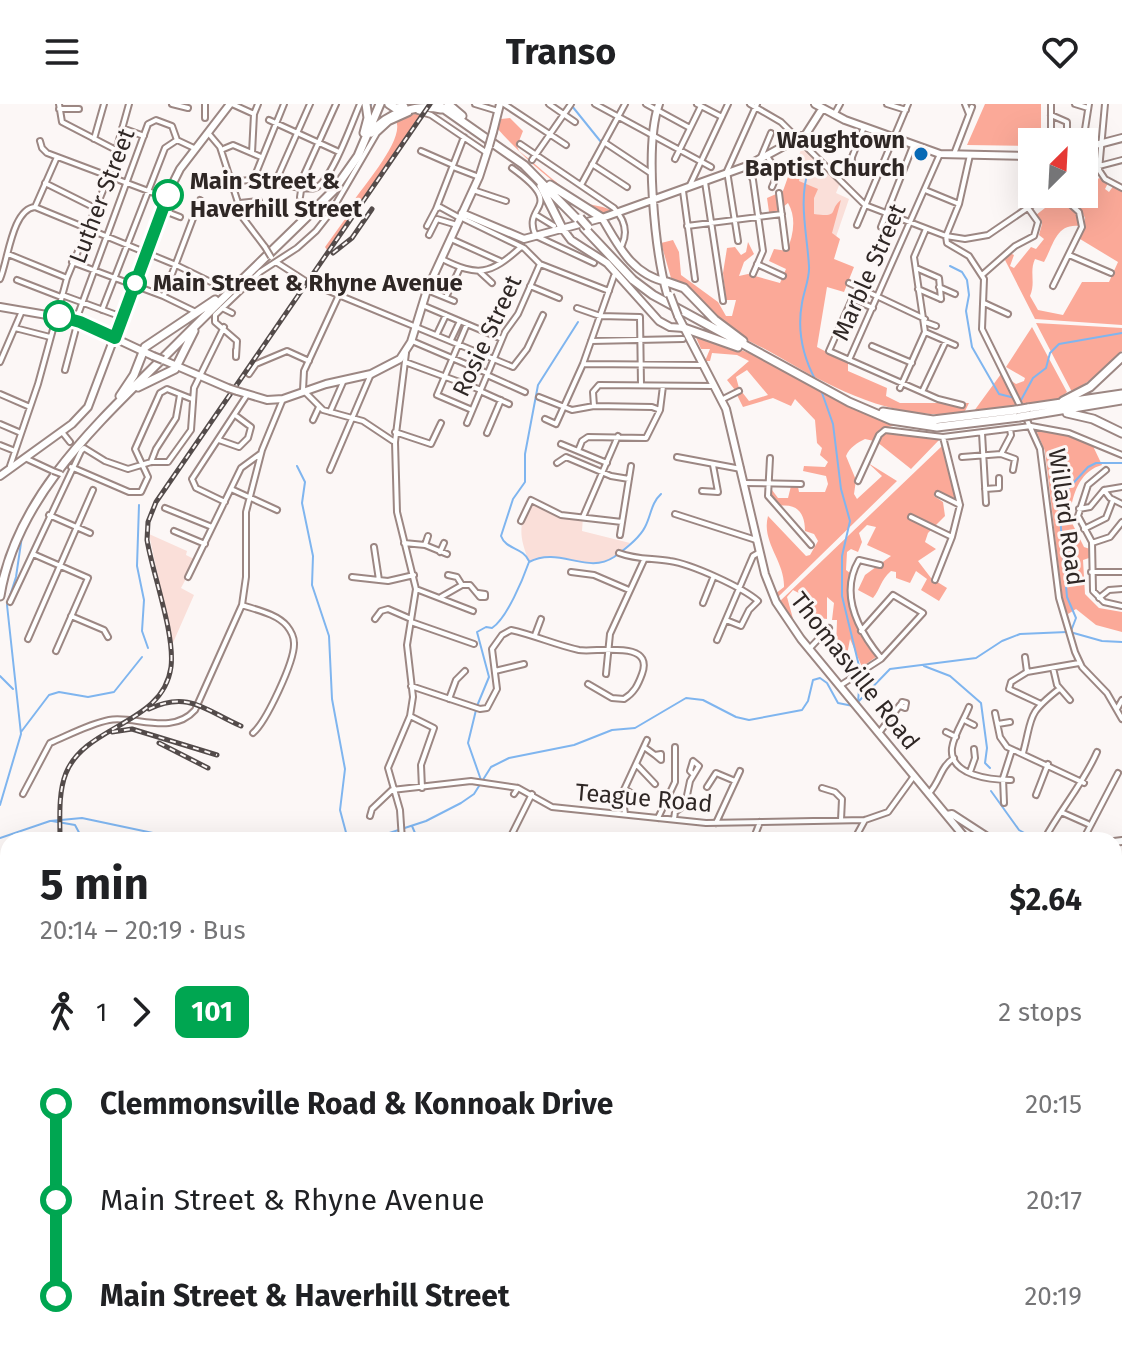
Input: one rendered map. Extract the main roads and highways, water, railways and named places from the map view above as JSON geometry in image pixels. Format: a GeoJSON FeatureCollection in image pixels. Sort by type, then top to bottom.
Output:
{"type":"FeatureCollection","features":[{"type":"Feature","properties":{"kind":"highway"},"geometry":{"type":"LineString","coordinates":[[363,139],[368,118],[366,104]]}},
{"type":"Feature","properties":{"kind":"highway"},"geometry":{"type":"LineString","coordinates":[[0,576],[16,530],[36,496],[123,396],[222,293],[328,191],[346,169],[379,104]]}},
{"type":"Feature","properties":{"kind":"highway"},"geometry":{"type":"LineString","coordinates":[[358,156],[379,104]]}},
{"type":"Feature","properties":{"kind":"highway"},"geometry":{"type":"LineString","coordinates":[[389,104],[397,109],[409,104]]}},
{"type":"Feature","properties":{"kind":"highway"},"geometry":{"type":"LineString","coordinates":[[443,104],[453,115]]}},
{"type":"Feature","properties":{"kind":"highway"},"geometry":{"type":"LineString","coordinates":[[443,104],[521,159],[578,219]]}},
{"type":"Feature","properties":{"kind":"highway"},"geometry":{"type":"LineString","coordinates":[[0,596],[14,545],[33,508],[63,466],[123,396],[146,346],[197,315],[222,293],[334,190],[376,127],[404,110],[429,105],[453,115],[524,165],[650,289],[848,398],[887,414],[946,420],[1029,412],[1085,390],[1122,357]]}},
{"type":"Feature","properties":{"kind":"highway"},"geometry":{"type":"LineString","coordinates":[[524,165],[542,187],[558,227]]}},
{"type":"Feature","properties":{"kind":"highway"},"geometry":{"type":"LineString","coordinates":[[545,181],[602,218]]}},
{"type":"Feature","properties":{"kind":"highway"},"geometry":{"type":"LineString","coordinates":[[586,227],[646,291],[862,409],[906,424],[951,426],[1018,413]]}},
{"type":"Feature","properties":{"kind":"highway"},"geometry":{"type":"LineString","coordinates":[[663,279],[682,287],[715,320],[745,342]]}},
{"type":"Feature","properties":{"kind":"highway"},"geometry":{"type":"LineString","coordinates":[[123,396],[177,366],[196,327],[222,293]]}},
{"type":"Feature","properties":{"kind":"highway"},"geometry":{"type":"LineString","coordinates":[[686,332],[779,364]]}},
{"type":"Feature","properties":{"kind":"highway"},"geometry":{"type":"LineString","coordinates":[[1050,405],[1122,397]]}},
{"type":"Feature","properties":{"kind":"highway"},"geometry":{"type":"LineString","coordinates":[[1041,414],[1122,397]]}},
{"type":"Feature","properties":{"kind":"highway"},"geometry":{"type":"LineString","coordinates":[[1029,412],[1086,416],[1122,433]]}},
{"type":"Feature","properties":{"kind":"main road"},"geometry":{"type":"LineString","coordinates":[[815,104],[834,115],[940,154],[1018,156]]}},
{"type":"Feature","properties":{"kind":"main road"},"geometry":{"type":"LineString","coordinates":[[0,476],[62,432],[89,405],[177,174],[230,105]]}},
{"type":"Feature","properties":{"kind":"main road"},"geometry":{"type":"LineString","coordinates":[[0,307],[77,321],[199,376],[267,400],[283,399],[371,374],[392,364],[406,351],[427,290],[479,177],[504,106]]}},
{"type":"Feature","properties":{"kind":"main road","name":"Thomasville Road"},"geometry":{"type":"LineString","coordinates":[[658,107],[653,136],[653,175],[663,279],[677,315],[726,414],[760,552],[776,602],[961,832]]}},
{"type":"Feature","properties":{"kind":"main road"},"geometry":{"type":"LineString","coordinates":[[461,219],[478,223],[522,243],[558,227],[618,213],[747,166],[811,129],[822,109]]}},
{"type":"Feature","properties":{"kind":"main road"},"geometry":{"type":"LineString","coordinates":[[1098,143],[1122,138]]}},
{"type":"Feature","properties":{"kind":"main road"},"geometry":{"type":"LineString","coordinates":[[602,218],[619,249],[642,271],[663,279]]}},
{"type":"Feature","properties":{"kind":"main road"},"geometry":{"type":"LineString","coordinates":[[558,227],[571,240],[607,263],[659,321],[686,332]]}},
{"type":"Feature","properties":{"kind":"main road"},"geometry":{"type":"LineString","coordinates":[[392,364],[410,340]]}},
{"type":"Feature","properties":{"kind":"main road"},"geometry":{"type":"LineString","coordinates":[[947,815],[959,817],[981,832]]}},
{"type":"Feature","properties":{"kind":"waterway"},"geometry":{"type":"LineString","coordinates":[[572,106],[601,142]]}},
{"type":"Feature","properties":{"kind":"waterway"},"geometry":{"type":"LineString","coordinates":[[809,168],[804,192],[809,270],[800,323],[805,353],[816,381]]}},
{"type":"Feature","properties":{"kind":"waterway"},"geometry":{"type":"LineString","coordinates":[[950,266],[962,272],[967,280],[969,295],[966,311],[972,347],[999,394],[1015,398]]}},
{"type":"Feature","properties":{"kind":"waterway"},"geometry":{"type":"LineString","coordinates":[[529,561],[501,536],[513,499],[525,482],[525,454],[538,385],[578,322]]}},
{"type":"Feature","properties":{"kind":"waterway"},"geometry":{"type":"LineString","coordinates":[[1020,402],[1033,378],[1046,368],[1050,353],[1059,344],[1122,333]]}},
{"type":"Feature","properties":{"kind":"waterway"},"geometry":{"type":"LineString","coordinates":[[821,390],[833,424],[841,489],[850,521],[842,556],[842,596],[860,670]]}},
{"type":"Feature","properties":{"kind":"waterway"},"geometry":{"type":"LineString","coordinates":[[1071,631],[1076,618],[1067,597],[1059,506],[1067,490],[1088,467],[1096,463],[1122,463]]}},
{"type":"Feature","properties":{"kind":"waterway"},"geometry":{"type":"LineString","coordinates":[[297,466],[305,482],[302,503],[313,556],[312,585],[329,636],[332,699],[345,769],[340,810],[346,832]]}},
{"type":"Feature","properties":{"kind":"waterway"},"geometry":{"type":"LineString","coordinates":[[477,706],[489,677],[477,632],[498,623],[519,588],[529,562],[551,557],[594,563],[614,557],[642,531],[661,494]]}},
{"type":"Feature","properties":{"kind":"waterway"},"geometry":{"type":"LineString","coordinates":[[139,505],[137,566],[144,600],[142,631],[148,648]]}},
{"type":"Feature","properties":{"kind":"waterway"},"geometry":{"type":"LineString","coordinates":[[0,805],[21,734],[7,605],[16,577],[22,536]]}},
{"type":"Feature","properties":{"kind":"waterway"},"geometry":{"type":"LineString","coordinates":[[857,703],[890,669],[976,658],[1002,641],[1020,634],[1067,632]]}},
{"type":"Feature","properties":{"kind":"waterway"},"geometry":{"type":"LineString","coordinates":[[1070,632],[1102,641],[1122,642]]}},
{"type":"Feature","properties":{"kind":"waterway"},"geometry":{"type":"LineString","coordinates":[[21,732],[49,695],[59,692],[88,697],[114,692],[142,657]]}},
{"type":"Feature","properties":{"kind":"waterway"},"geometry":{"type":"LineString","coordinates":[[924,666],[950,676],[981,703],[987,748],[985,763],[990,768]]}},
{"type":"Feature","properties":{"kind":"waterway"},"geometry":{"type":"LineString","coordinates":[[0,676],[13,689]]}},
{"type":"Feature","properties":{"kind":"waterway"},"geometry":{"type":"LineString","coordinates":[[858,702],[860,677]]}},
{"type":"Feature","properties":{"kind":"waterway"},"geometry":{"type":"LineString","coordinates":[[392,832],[426,821],[461,803],[474,794],[491,767],[509,758],[574,745],[612,730],[635,728],[686,698],[703,700],[736,717],[749,720],[802,710],[808,701],[813,680],[820,678],[827,683],[838,703],[853,706]]}},
{"type":"Feature","properties":{"kind":"waterway"},"geometry":{"type":"LineString","coordinates":[[476,710],[468,743],[481,780]]}},
{"type":"Feature","properties":{"kind":"waterway"},"geometry":{"type":"LineString","coordinates":[[991,791],[1023,832]]}},
{"type":"Feature","properties":{"kind":"waterway"},"geometry":{"type":"LineString","coordinates":[[18,832],[50,821],[82,818],[148,832]]}},
{"type":"Feature","properties":{"kind":"waterway"},"geometry":{"type":"LineString","coordinates":[[52,821],[75,825],[79,832]]}},
{"type":"Feature","properties":{"kind":"waterway"},"geometry":{"type":"LineString","coordinates":[[412,826],[415,832]]}},
{"type":"Feature","properties":{"kind":"railway"},"geometry":{"type":"LineString","coordinates":[[60,832],[62,789],[66,773],[76,757],[154,701],[165,686],[171,667],[167,622],[147,540],[148,522],[156,502],[430,104]]}},
{"type":"Feature","properties":{"kind":"railway"},"geometry":{"type":"LineString","coordinates":[[333,253],[352,238],[372,209]]}},
{"type":"Feature","properties":{"kind":"railway"},"geometry":{"type":"LineString","coordinates":[[149,709],[186,702],[241,726]]}},
{"type":"Feature","properties":{"kind":"railway"},"geometry":{"type":"LineString","coordinates":[[112,732],[132,729],[217,755]]}},
{"type":"Feature","properties":{"kind":"railway"},"geometry":{"type":"LineString","coordinates":[[159,743],[208,768]]}},
{"type":"Feature","properties":{"kind":"place","name":"Waughtown Baptist Church"},"geometry":{"type":"Point","coordinates":[921,154]}},
{"type":"Feature","properties":{"kind":"place","name":"Main Street & Haverhill Street"},"geometry":{"type":"Point","coordinates":[168,195]}},
{"type":"Feature","properties":{"kind":"place","name":"Main Street & Rhyne Avenue"},"geometry":{"type":"Point","coordinates":[135,283]}}]}
